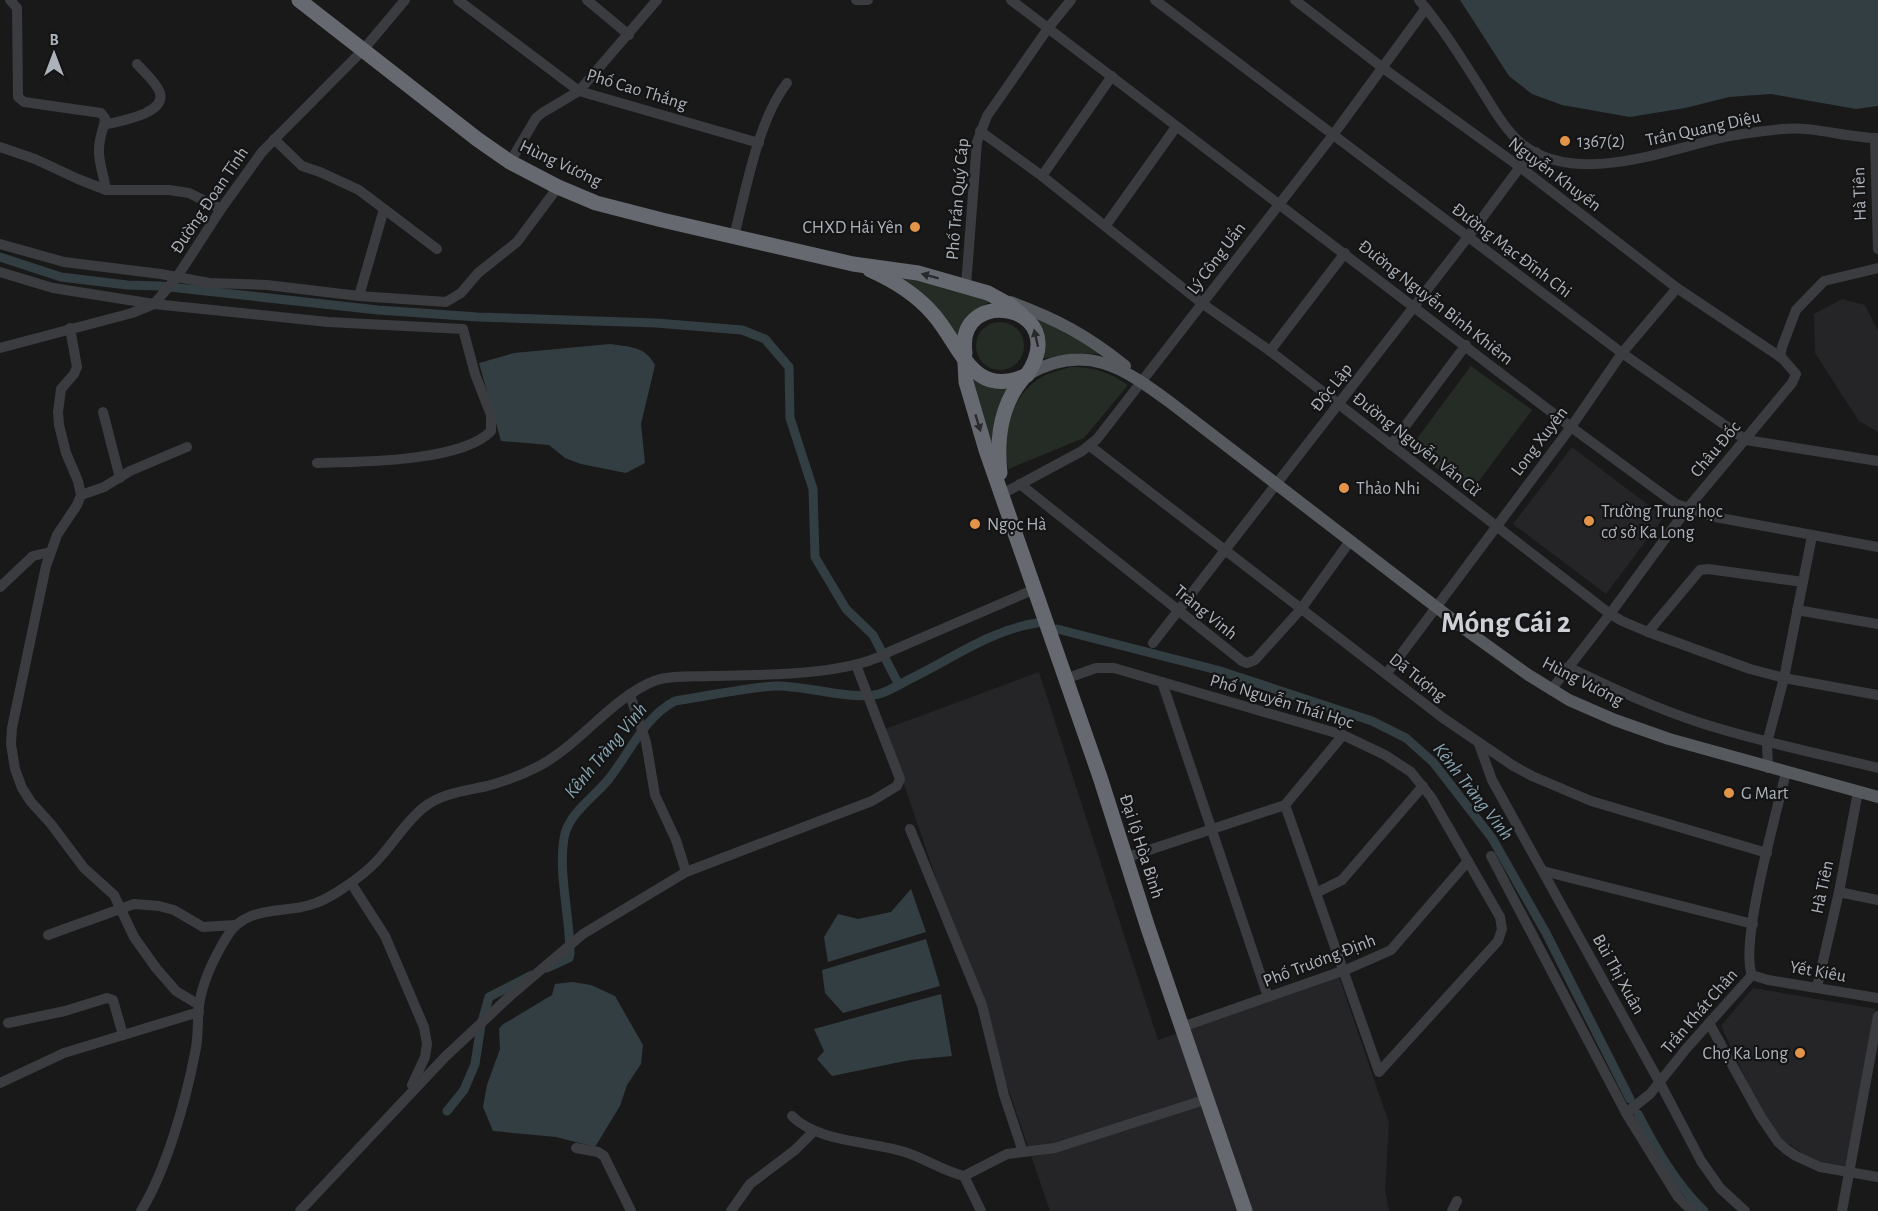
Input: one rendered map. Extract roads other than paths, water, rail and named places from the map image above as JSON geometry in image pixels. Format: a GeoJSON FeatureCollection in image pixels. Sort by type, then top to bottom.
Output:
{"type":"FeatureCollection","features":[{"type":"Feature","properties":{"kind":"highway","name":"Hùng Vương"},"geometry":{"type":"LineString","coordinates":[[299,0],[451,119],[510,162],[558,188],[596,203],[853,264]]}},
{"type":"Feature","properties":{"kind":"highway"},"geometry":{"type":"LineString","coordinates":[[853,264],[911,271],[988,293],[1030,322],[1036,332],[1037,355],[1027,375],[1018,384],[1007,404],[1001,424],[998,451],[1002,494]]}},
{"type":"Feature","properties":{"kind":"highway"},"geometry":{"type":"LineString","coordinates":[[853,264],[879,274],[905,289],[925,306],[941,324],[967,363],[981,377],[992,382],[1004,383],[1027,375]]}},
{"type":"Feature","properties":{"kind":"highway"},"geometry":{"type":"LineString","coordinates":[[1002,494],[986,450],[967,363],[967,332],[973,322],[983,314],[995,310],[1015,312]]}},
{"type":"Feature","properties":{"kind":"highway"},"geometry":{"type":"LineString","coordinates":[[941,324],[967,363]]}},
{"type":"Feature","properties":{"kind":"highway","name":"Đại lộ Hòa Bình"},"geometry":{"type":"LineString","coordinates":[[1002,494],[1100,777],[1125,858],[1245,1211]]}},
{"type":"Feature","properties":{"kind":"main road"},"geometry":{"type":"LineString","coordinates":[[988,293],[1052,317],[1109,353],[1142,381]]}},
{"type":"Feature","properties":{"kind":"main road"},"geometry":{"type":"LineString","coordinates":[[1015,312],[1052,317]]}},
{"type":"Feature","properties":{"kind":"main road"},"geometry":{"type":"LineString","coordinates":[[1027,375],[1040,367],[1054,363],[1085,360],[1115,366],[1142,381]]}},
{"type":"Feature","properties":{"kind":"main road","name":"Hùng Vương"},"geometry":{"type":"LineString","coordinates":[[1142,381],[1435,607],[1551,690],[1594,712],[1642,730],[1768,768],[1878,797]]}},
{"type":"Feature","properties":{"kind":"street"},"geometry":{"type":"LineString","coordinates":[[10,0],[17,8],[18,97],[24,102],[96,111],[104,115],[98,156],[106,190]]}},
{"type":"Feature","properties":{"kind":"street","name":"Đường Đoan Tĩnh"},"geometry":{"type":"LineString","coordinates":[[157,301],[175,279],[262,152],[363,50],[405,0]]}},
{"type":"Feature","properties":{"kind":"street","name":"Phố Cao Thắng"},"geometry":{"type":"LineString","coordinates":[[458,0],[579,91],[759,143]]}},
{"type":"Feature","properties":{"kind":"street"},"geometry":{"type":"LineString","coordinates":[[587,0],[628,35]]}},
{"type":"Feature","properties":{"kind":"street"},"geometry":{"type":"LineString","coordinates":[[510,162],[536,118],[542,112],[579,91],[657,0]]}},
{"type":"Feature","properties":{"kind":"street","name":"Đường Nguyễn Bỉnh Khiêm"},"geometry":{"type":"LineString","coordinates":[[1011,0],[1112,76],[1176,128],[1279,203],[1663,495],[1687,509],[1714,517],[1878,547]]}},
{"type":"Feature","properties":{"kind":"street","name":"Phố Trần Quý Cáp"},"geometry":{"type":"LineString","coordinates":[[966,286],[977,142],[980,131],[987,116],[1048,27],[1071,0]]}},
{"type":"Feature","properties":{"kind":"street","name":"Đường Mạc Đĩnh Chi"},"geometry":{"type":"LineString","coordinates":[[1155,0],[1622,353],[1746,440],[1878,461]]}},
{"type":"Feature","properties":{"kind":"street","name":"Nguyễn Khuyến"},"geometry":{"type":"LineString","coordinates":[[1295,0],[1383,68],[1520,167],[1677,288],[1780,357],[1796,374]]}},
{"type":"Feature","properties":{"kind":"street","name":"Lý Công Uẩn"},"geometry":{"type":"LineString","coordinates":[[1002,494],[1090,446],[1333,135],[1383,68],[1422,4]]}},
{"type":"Feature","properties":{"kind":"street","name":"Trần Quang Diệu"},"geometry":{"type":"LineString","coordinates":[[1422,4],[1440,24],[1499,118],[1522,144],[1555,160],[1575,164],[1599,164],[1718,139],[1778,130],[1816,130],[1876,138]]}},
{"type":"Feature","properties":{"kind":"street"},"geometry":{"type":"LineString","coordinates":[[104,125],[149,112],[157,107],[161,100],[159,90],[137,63]]}},
{"type":"Feature","properties":{"kind":"street"},"geometry":{"type":"LineString","coordinates":[[1042,176],[1112,76]]}},
{"type":"Feature","properties":{"kind":"street"},"geometry":{"type":"LineString","coordinates":[[734,236],[759,143],[771,110],[787,83]]}},
{"type":"Feature","properties":{"kind":"street"},"geometry":{"type":"LineString","coordinates":[[1106,225],[1176,128]]}},
{"type":"Feature","properties":{"kind":"street","name":"Đường Nguyễn Văn Cừ"},"geometry":{"type":"LineString","coordinates":[[980,131],[1106,225],[1203,304],[1270,351],[1610,614],[1648,632],[1729,663],[1784,678],[1878,695]]}},
{"type":"Feature","properties":{"kind":"street","name":"Hà Tiên"},"geometry":{"type":"LineString","coordinates":[[1876,138],[1878,248]]}},
{"type":"Feature","properties":{"kind":"street"},"geometry":{"type":"LineString","coordinates":[[274,139],[302,166],[349,184],[437,249]]}},
{"type":"Feature","properties":{"kind":"street"},"geometry":{"type":"LineString","coordinates":[[0,147],[50,165],[106,190],[149,189],[189,193],[221,209]]}},
{"type":"Feature","properties":{"kind":"street","name":"Độc Lập"},"geometry":{"type":"LineString","coordinates":[[1154,643],[1520,167],[1536,152]]}},
{"type":"Feature","properties":{"kind":"street"},"geometry":{"type":"LineString","coordinates":[[0,244],[64,262],[219,285],[267,285],[359,297],[446,302],[455,297],[478,273],[517,242],[558,188]]}},
{"type":"Feature","properties":{"kind":"street"},"geometry":{"type":"LineString","coordinates":[[359,297],[384,209]]}},
{"type":"Feature","properties":{"kind":"street"},"geometry":{"type":"LineString","coordinates":[[1270,351],[1345,253]]}},
{"type":"Feature","properties":{"kind":"street"},"geometry":{"type":"LineString","coordinates":[[1780,357],[1796,310],[1824,281],[1878,268]]}},
{"type":"Feature","properties":{"kind":"street"},"geometry":{"type":"LineString","coordinates":[[0,272],[53,288],[157,301],[328,322],[463,329],[475,374],[491,415],[491,431],[487,435],[468,444],[433,455],[376,461],[317,463]]}},
{"type":"Feature","properties":{"kind":"street","name":"Long Xuyên"},"geometry":{"type":"LineString","coordinates":[[1387,673],[1571,427],[1622,353],[1677,288]]}},
{"type":"Feature","properties":{"kind":"street"},"geometry":{"type":"LineString","coordinates":[[0,348],[132,313],[157,301]]}},
{"type":"Feature","properties":{"kind":"street"},"geometry":{"type":"LineString","coordinates":[[70,328],[77,367],[61,389],[58,412],[66,453],[78,481],[81,495],[50,552],[28,644],[12,728],[11,744],[15,769],[22,788],[31,802],[51,824],[84,868],[114,895],[134,937],[156,968],[176,991],[199,1009]]}},
{"type":"Feature","properties":{"kind":"street"},"geometry":{"type":"LineString","coordinates":[[1391,445],[1466,345]]}},
{"type":"Feature","properties":{"kind":"street","name":"Châu Đốc"},"geometry":{"type":"LineString","coordinates":[[1551,690],[1687,509],[1746,440],[1792,383],[1796,374]]}},
{"type":"Feature","properties":{"kind":"street"},"geometry":{"type":"LineString","coordinates":[[103,412],[120,478]]}},
{"type":"Feature","properties":{"kind":"street","name":"Dã Tượng"},"geometry":{"type":"LineString","coordinates":[[1090,446],[1479,744],[1532,776],[1591,801],[1767,853]]}},
{"type":"Feature","properties":{"kind":"street"},"geometry":{"type":"LineString","coordinates":[[81,495],[104,487],[138,467],[187,447]]}},
{"type":"Feature","properties":{"kind":"street","name":"Tràng Vinh"},"geometry":{"type":"LineString","coordinates":[[1020,484],[1247,663],[1255,660],[1301,609],[1350,541]]}},
{"type":"Feature","properties":{"kind":"street"},"geometry":{"type":"LineString","coordinates":[[1768,768],[1767,743],[1784,678],[1812,536]]}},
{"type":"Feature","properties":{"kind":"street"},"geometry":{"type":"LineString","coordinates":[[0,587],[33,556],[50,552]]}},
{"type":"Feature","properties":{"kind":"street"},"geometry":{"type":"LineString","coordinates":[[1648,632],[1700,570],[1708,569],[1803,582]]}},
{"type":"Feature","properties":{"kind":"street"},"geometry":{"type":"LineString","coordinates":[[141,1211],[167,1152],[183,1103],[196,1051],[199,1009],[209,972],[225,939],[235,925],[250,915],[310,905],[330,896],[374,865],[409,821],[425,806],[448,795],[514,778],[543,764],[568,747],[641,687],[660,679],[777,673],[856,665],[881,657],[1035,589]]}},
{"type":"Feature","properties":{"kind":"street"},"geometry":{"type":"LineString","coordinates":[[1797,610],[1878,624]]}},
{"type":"Feature","properties":{"kind":"street"},"geometry":{"type":"LineString","coordinates":[[402,1100],[510,997],[583,934],[686,872],[872,801],[897,786],[900,779],[856,665]]}},
{"type":"Feature","properties":{"kind":"street"},"geometry":{"type":"LineString","coordinates":[[1568,667],[1616,690],[1702,724],[1767,743],[1878,768]]}},
{"type":"Feature","properties":{"kind":"street","name":"Phố Nguyễn Thái Học"},"geometry":{"type":"LineString","coordinates":[[1065,679],[1096,668],[1114,668],[1343,735],[1385,755],[1412,772],[1431,797],[1500,917],[1502,929],[1498,941],[1379,1072],[1344,971]]}},
{"type":"Feature","properties":{"kind":"street"},"geometry":{"type":"LineString","coordinates":[[1162,682],[1268,997]]}},
{"type":"Feature","properties":{"kind":"street"},"geometry":{"type":"LineString","coordinates":[[630,695],[646,742],[655,795],[676,840],[686,872]]}},
{"type":"Feature","properties":{"kind":"street"},"geometry":{"type":"LineString","coordinates":[[1125,858],[1286,805],[1343,735]]}},
{"type":"Feature","properties":{"kind":"street","name":"Bùi Thị Xuân"},"geometry":{"type":"LineString","coordinates":[[1479,744],[1492,780],[1701,1161],[1720,1188],[1745,1211]]}},
{"type":"Feature","properties":{"kind":"street","name":"Trần Khát Chân"},"geometry":{"type":"LineString","coordinates":[[1626,1113],[1645,1099],[1660,1083],[1752,975],[1749,958],[1753,924],[1785,772]]}},
{"type":"Feature","properties":{"kind":"street"},"geometry":{"type":"LineString","coordinates":[[1316,893],[1342,880],[1423,786]]}},
{"type":"Feature","properties":{"kind":"street","name":"Hà Tiên"},"geometry":{"type":"LineString","coordinates":[[1817,987],[1839,892],[1858,792]]}},
{"type":"Feature","properties":{"kind":"street"},"geometry":{"type":"LineString","coordinates":[[1286,805],[1344,971]]}},
{"type":"Feature","properties":{"kind":"street"},"geometry":{"type":"LineString","coordinates":[[910,829],[982,1005],[1004,1095],[1023,1152]]}},
{"type":"Feature","properties":{"kind":"street"},"geometry":{"type":"LineString","coordinates":[[1491,856],[1626,1113],[1678,1197],[1692,1211]]}},
{"type":"Feature","properties":{"kind":"street","name":"Phố Trương Định"},"geometry":{"type":"LineString","coordinates":[[1182,1027],[1344,971],[1391,950],[1468,861]]}},
{"type":"Feature","properties":{"kind":"street"},"geometry":{"type":"LineString","coordinates":[[1543,871],[1753,924]]}},
{"type":"Feature","properties":{"kind":"street"},"geometry":{"type":"LineString","coordinates":[[300,1211],[396,1109],[417,1076],[428,1044],[424,1026],[386,936],[351,883]]}},
{"type":"Feature","properties":{"kind":"street"},"geometry":{"type":"LineString","coordinates":[[1839,892],[1878,900]]}},
{"type":"Feature","properties":{"kind":"street"},"geometry":{"type":"LineString","coordinates":[[48,935],[134,904],[174,910],[203,927],[235,925]]}},
{"type":"Feature","properties":{"kind":"street","name":"Yết Kiêu"},"geometry":{"type":"LineString","coordinates":[[1752,975],[1768,980],[1878,998]]}},
{"type":"Feature","properties":{"kind":"street"},"geometry":{"type":"LineString","coordinates":[[8,1023],[65,1011],[108,998],[113,1000],[123,1035]]}},
{"type":"Feature","properties":{"kind":"street"},"geometry":{"type":"LineString","coordinates":[[0,1083],[64,1053],[199,1009]]}},
{"type":"Feature","properties":{"kind":"street"},"geometry":{"type":"LineString","coordinates":[[1842,1211],[1878,1016]]}},
{"type":"Feature","properties":{"kind":"street"},"geometry":{"type":"LineString","coordinates":[[1709,1023],[1761,1117],[1778,1142],[1809,1163],[1878,1177]]}},
{"type":"Feature","properties":{"kind":"street"},"geometry":{"type":"LineString","coordinates":[[792,1116],[814,1131],[880,1145],[924,1159],[945,1171],[964,1176],[1007,1154],[1055,1148],[1207,1099]]}},
{"type":"Feature","properties":{"kind":"street"},"geometry":{"type":"LineString","coordinates":[[731,1211],[750,1184],[795,1150],[814,1131]]}},
{"type":"Feature","properties":{"kind":"street"},"geometry":{"type":"LineString","coordinates":[[576,1148],[598,1152],[604,1156],[631,1211]]}},
{"type":"Feature","properties":{"kind":"street"},"geometry":{"type":"LineString","coordinates":[[964,1176],[981,1211]]}},
{"type":"Feature","properties":{"kind":"waterway"},"geometry":{"type":"LineString","coordinates":[[0,257],[61,277],[127,285],[160,286],[378,310],[478,317],[656,323],[742,330],[765,339],[789,367],[790,418],[813,489],[815,557],[846,609],[873,635],[899,685]]}},
{"type":"Feature","properties":{"kind":"waterway","name":"Kênh Tràng Vinh"},"geometry":{"type":"LineString","coordinates":[[547,968],[569,958],[570,953],[562,866],[566,829],[570,821],[616,770],[654,716],[664,708],[675,701],[775,686],[856,696],[879,694],[987,639],[1037,623]]}},
{"type":"Feature","properties":{"kind":"waterway","name":"Kênh Tràng Vinh"},"geometry":{"type":"LineString","coordinates":[[1057,629],[1217,670],[1372,721],[1406,738],[1433,762],[1492,838],[1546,933],[1630,1099]]}},
{"type":"Feature","properties":{"kind":"waterway","name":"Kênh Tràng Vinh"},"geometry":{"type":"LineString","coordinates":[[447,1111],[464,1090],[475,1064],[481,1025],[489,997],[532,975]]}},
{"type":"Feature","properties":{"kind":"waterway","name":"Kênh Tràng Vinh"},"geometry":{"type":"LineString","coordinates":[[1638,1114],[1667,1165],[1704,1211]]}},
{"type":"Feature","properties":{"kind":"place","name":"1367(2)"},"geometry":{"type":"Point","coordinates":[1565,141]}},
{"type":"Feature","properties":{"kind":"place","name":"CHXD Hải Yên"},"geometry":{"type":"Point","coordinates":[915,227]}},
{"type":"Feature","properties":{"kind":"place","name":"Thảo Nhi"},"geometry":{"type":"Point","coordinates":[1344,488]}},
{"type":"Feature","properties":{"kind":"place","name":"Trường Trung học cơ sở Ka Long"},"geometry":{"type":"Point","coordinates":[1589,521]}},
{"type":"Feature","properties":{"kind":"place","name":"Ngọc Hà"},"geometry":{"type":"Point","coordinates":[975,524]}},
{"type":"Feature","properties":{"kind":"place","name":"G Mart"},"geometry":{"type":"Point","coordinates":[1729,793]}},
{"type":"Feature","properties":{"kind":"place","name":"Chợ Ka Long"},"geometry":{"type":"Point","coordinates":[1800,1053]}},
{"type":"Feature","properties":{"kind":"district","name":"Móng Cái 2"},"geometry":{"type":"Point","coordinates":[1506,622]}}]}
